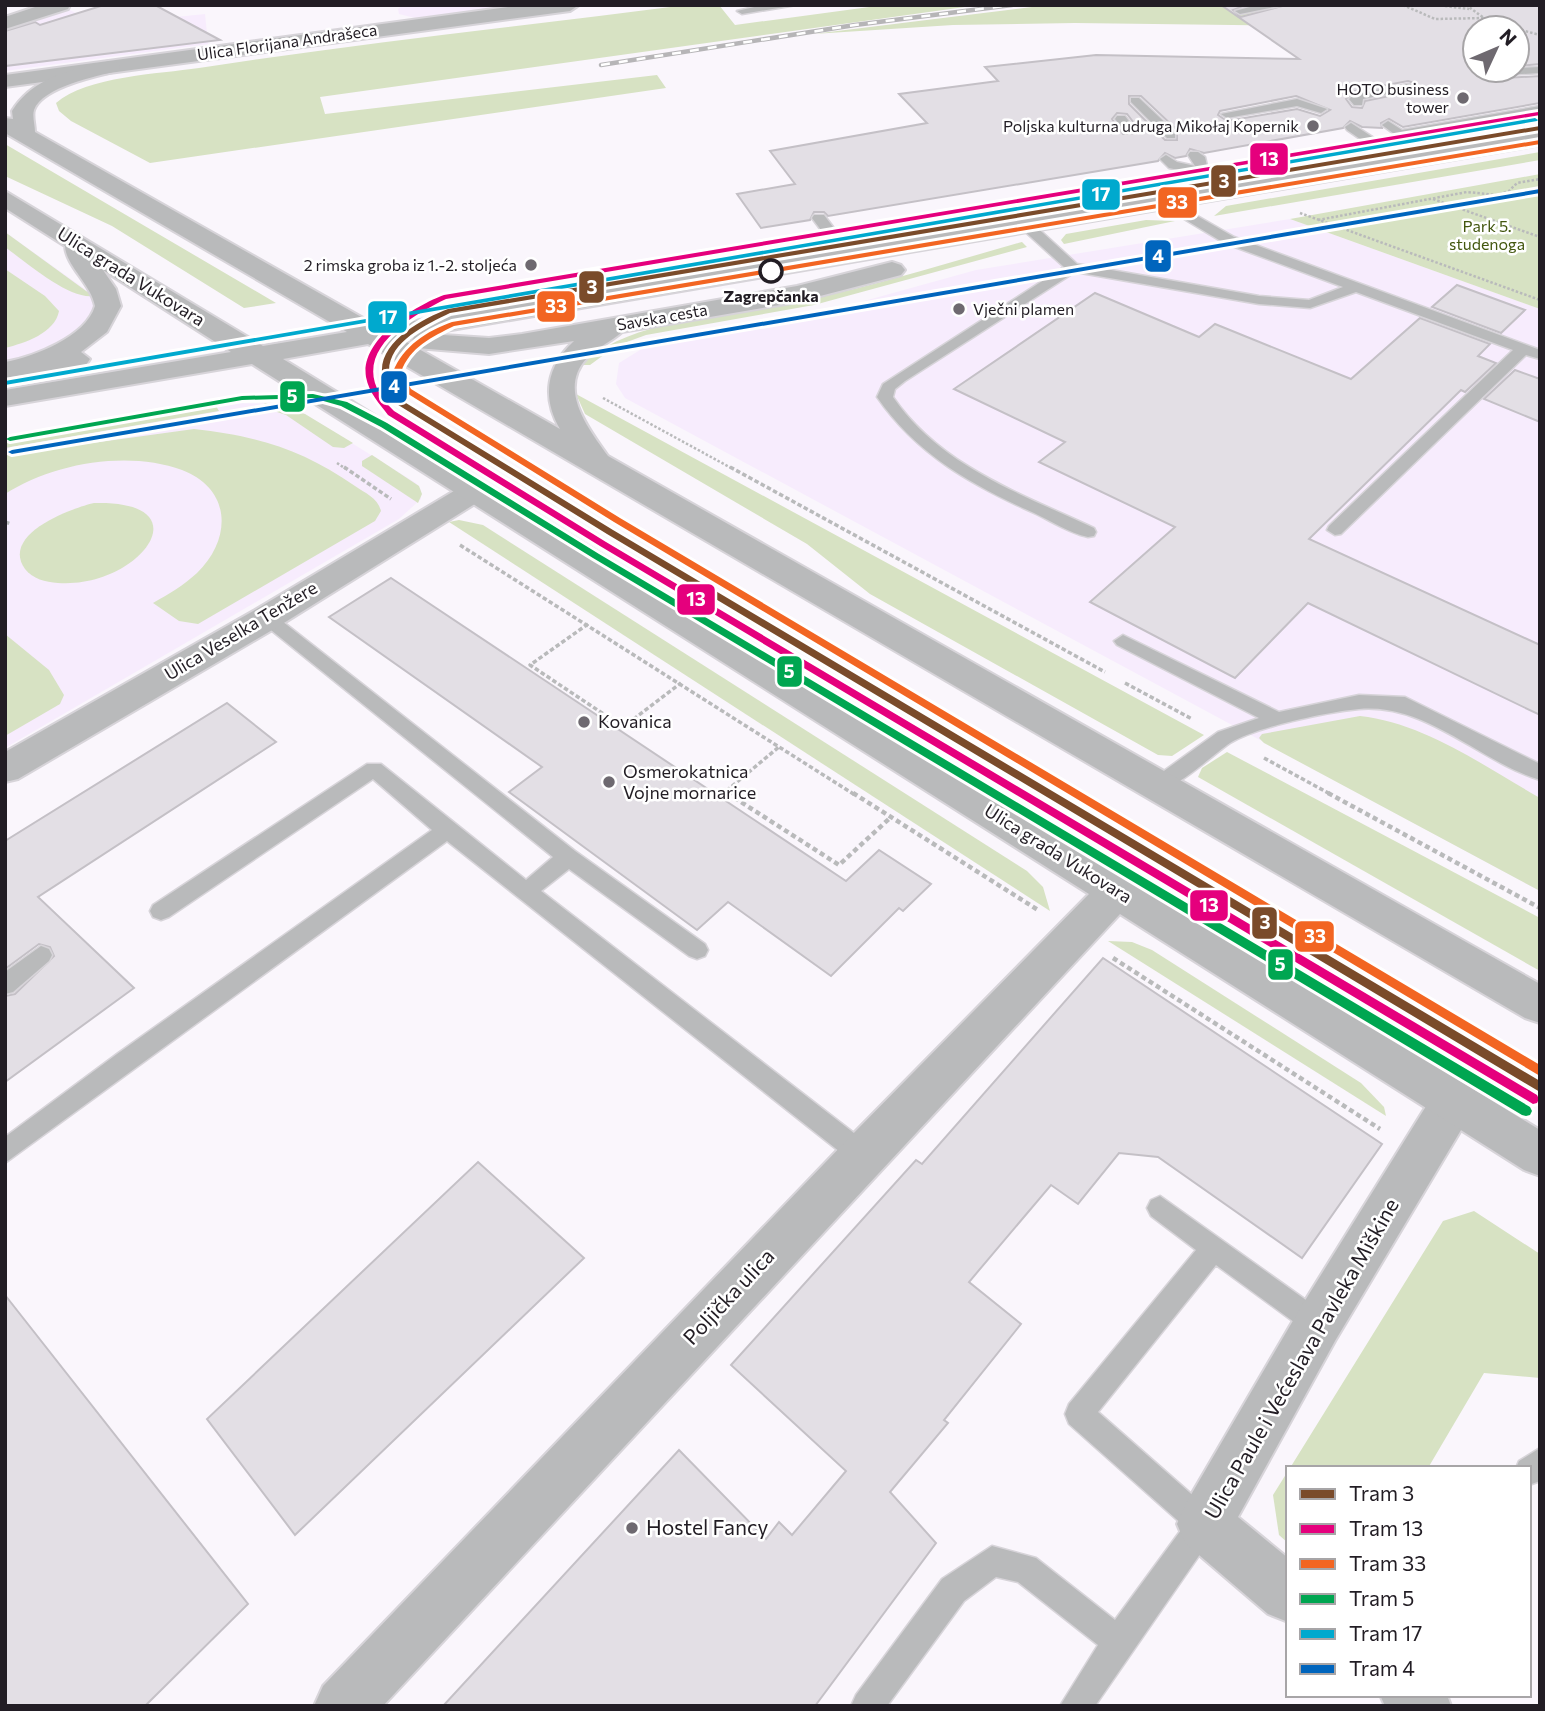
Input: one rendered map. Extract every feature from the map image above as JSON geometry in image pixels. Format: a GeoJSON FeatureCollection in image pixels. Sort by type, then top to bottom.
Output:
{"type":"FeatureCollection","features":[{"type":"Feature","properties":{"kind":"main road"},"geometry":{"type":"LineString","coordinates":[[5,23],[61,5]]}},
{"type":"Feature","properties":{"kind":"main road","name":"Ulica Florijana Andrašeca"},"geometry":{"type":"LineString","coordinates":[[5,81],[569,5]]}},
{"type":"Feature","properties":{"kind":"main road"},"geometry":{"type":"LineString","coordinates":[[370,30],[370,21],[383,9]]}},
{"type":"Feature","properties":{"kind":"main road"},"geometry":{"type":"LineString","coordinates":[[110,67],[55,84],[26,103],[15,129],[1540,1006]]}},
{"type":"Feature","properties":{"kind":"main road","name":"Savska cesta"},"geometry":{"type":"LineString","coordinates":[[5,398],[1540,138]]}},
{"type":"Feature","properties":{"kind":"main road","name":"Ulica grada Vukovara"},"geometry":{"type":"LineString","coordinates":[[5,198],[1540,1155]]}},
{"type":"Feature","properties":{"kind":"main road","name":"Savska cesta"},"geometry":{"type":"LineString","coordinates":[[373,336],[440,344],[489,346],[623,324],[835,285],[981,243],[1026,225]]}},
{"type":"Feature","properties":{"kind":"main road"},"geometry":{"type":"LineString","coordinates":[[11,369],[75,345],[99,326],[106,316],[106,293],[82,262],[72,240]]}},
{"type":"Feature","properties":{"kind":"main road"},"geometry":{"type":"LineString","coordinates":[[603,468],[572,426],[562,406],[558,388],[561,373],[577,353],[593,339],[623,324]]}},
{"type":"Feature","properties":{"kind":"main road"},"geometry":{"type":"LineString","coordinates":[[173,344],[200,343],[257,355]]}},
{"type":"Feature","properties":{"kind":"main road"},"geometry":{"type":"LineString","coordinates":[[11,369],[105,354]]}},
{"type":"Feature","properties":{"kind":"main road","name":"Ulica Veselka Tenžere"},"geometry":{"type":"LineString","coordinates":[[5,769],[267,618],[423,520],[475,491]]}},
{"type":"Feature","properties":{"kind":"main road","name":"Poljička ulica"},"geometry":{"type":"LineString","coordinates":[[343,1706],[863,1154],[1117,891]]}},
{"type":"Feature","properties":{"kind":"main road","name":"Ulica Paule i Većeslava Pavleka Miškine"},"geometry":{"type":"LineString","coordinates":[[1286,1592],[1204,1524],[1318,1324],[1454,1101]]}},
{"type":"Feature","properties":{"kind":"lane"},"geometry":{"type":"LineString","coordinates":[[742,11],[791,5]]}},
{"type":"Feature","properties":{"kind":"lane"},"geometry":{"type":"LineString","coordinates":[[1240,11],[1279,5]]}},
{"type":"Feature","properties":{"kind":"lane"},"geometry":{"type":"LineString","coordinates":[[1358,103],[1355,99],[1359,96],[1408,87]]}},
{"type":"Feature","properties":{"kind":"lane"},"geometry":{"type":"LineString","coordinates":[[1135,100],[1171,135]]}},
{"type":"Feature","properties":{"kind":"lane"},"geometry":{"type":"LineString","coordinates":[[1227,114],[1297,102],[1321,109]]}},
{"type":"Feature","properties":{"kind":"lane"},"geometry":{"type":"LineString","coordinates":[[1400,134],[1540,109]]}},
{"type":"Feature","properties":{"kind":"lane"},"geometry":{"type":"LineString","coordinates":[[1388,125],[1431,157]]}},
{"type":"Feature","properties":{"kind":"lane"},"geometry":{"type":"LineString","coordinates":[[1351,127],[1402,162]]}},
{"type":"Feature","properties":{"kind":"lane"},"geometry":{"type":"LineString","coordinates":[[1194,155],[1200,160],[1202,171]]}},
{"type":"Feature","properties":{"kind":"lane"},"geometry":{"type":"LineString","coordinates":[[1166,159],[1173,165],[1202,171],[1225,192]]}},
{"type":"Feature","properties":{"kind":"lane"},"geometry":{"type":"LineString","coordinates":[[1166,202],[1229,240],[1540,355]]}},
{"type":"Feature","properties":{"kind":"lane"},"geometry":{"type":"LineString","coordinates":[[819,218],[847,255]]}},
{"type":"Feature","properties":{"kind":"lane"},"geometry":{"type":"LineString","coordinates":[[1026,225],[1073,267],[1259,300],[1310,304],[1334,297],[1354,287]]}},
{"type":"Feature","properties":{"kind":"lane"},"geometry":{"type":"LineString","coordinates":[[1073,267],[900,378],[888,387],[885,397],[893,412],[938,455],[961,470],[1088,531]]}},
{"type":"Feature","properties":{"kind":"lane"},"geometry":{"type":"LineString","coordinates":[[1335,530],[1523,349]]}},
{"type":"Feature","properties":{"kind":"lane"},"geometry":{"type":"LineString","coordinates":[[267,618],[568,857],[697,950]]}},
{"type":"Feature","properties":{"kind":"lane"},"geometry":{"type":"LineString","coordinates":[[1123,641],[1277,719]]}},
{"type":"Feature","properties":{"kind":"lane"},"geometry":{"type":"LineString","coordinates":[[1157,786],[1224,737],[1277,719],[1359,702],[1405,704],[1540,773]]}},
{"type":"Feature","properties":{"kind":"lane"},"geometry":{"type":"LineString","coordinates":[[161,911],[374,769],[447,830],[528,890],[863,1154]]}},
{"type":"Feature","properties":{"kind":"lane"},"geometry":{"type":"LineString","coordinates":[[5,1152],[447,830]]}},
{"type":"Feature","properties":{"kind":"lane"},"geometry":{"type":"LineString","coordinates":[[528,890],[568,857]]}},
{"type":"Feature","properties":{"kind":"lane"},"geometry":{"type":"LineString","coordinates":[[5,985],[41,955]]}},
{"type":"Feature","properties":{"kind":"lane"},"geometry":{"type":"LineString","coordinates":[[1160,1208],[1318,1324]]}},
{"type":"Feature","properties":{"kind":"lane"},"geometry":{"type":"LineString","coordinates":[[1076,1706],[1118,1642],[1204,1524],[1079,1414],[1213,1248]]}},
{"type":"Feature","properties":{"kind":"lane"},"geometry":{"type":"LineString","coordinates":[[867,1706],[953,1590],[992,1561],[1025,1569],[1118,1642]]}},
{"type":"Feature","properties":{"kind":"path"},"geometry":{"type":"LineString","coordinates":[[1403,5],[1435,19],[1461,18]]}},
{"type":"Feature","properties":{"kind":"path"},"geometry":{"type":"LineString","coordinates":[[1436,5],[1467,7]]}},
{"type":"Feature","properties":{"kind":"path"},"geometry":{"type":"LineString","coordinates":[[1317,220],[1466,192],[1497,195],[1508,191],[1517,183],[1540,179]]}},
{"type":"Feature","properties":{"kind":"path"},"geometry":{"type":"LineString","coordinates":[[1420,194],[1540,237]]}},
{"type":"Feature","properties":{"kind":"path"},"geometry":{"type":"LineString","coordinates":[[1292,210],[1540,300]]}},
{"type":"Feature","properties":{"kind":"path"},"geometry":{"type":"LineString","coordinates":[[599,388],[603,398],[1540,908]]}},
{"type":"Feature","properties":{"kind":"path"},"geometry":{"type":"LineString","coordinates":[[337,463],[393,500]]}},
{"type":"Feature","properties":{"kind":"path"},"geometry":{"type":"LineString","coordinates":[[5,522],[11,524]]}},
{"type":"Feature","properties":{"kind":"path"},"geometry":{"type":"LineString","coordinates":[[453,541],[1045,915]]}},
{"type":"Feature","properties":{"kind":"path"},"geometry":{"type":"LineString","coordinates":[[588,624],[530,665],[623,727],[681,683]]}},
{"type":"Feature","properties":{"kind":"path"},"geometry":{"type":"LineString","coordinates":[[779,746],[725,792],[839,864],[891,817]]}},
{"type":"Feature","properties":{"kind":"path"},"geometry":{"type":"LineString","coordinates":[[1105,953],[1384,1132]]}},
{"type":"Feature","properties":{"kind":"shaded area"},"geometry":{"type":"Polygon","coordinates":[[[403,5],[529,5],[419,19],[399,14],[398,9],[403,5]]]}},
{"type":"Feature","properties":{"kind":"shaded area"},"geometry":{"type":"Polygon","coordinates":[[[64,7],[99,25],[205,14],[208,44],[5,71],[5,26],[64,7]]]}},
{"type":"Feature","properties":{"kind":"shaded area"},"geometry":{"type":"Polygon","coordinates":[[[1290,219],[1540,309],[1540,891],[625,398],[616,384],[619,363],[653,342],[846,306],[976,270],[1290,219]]]}},
{"type":"Feature","properties":{"kind":"shaded area"},"geometry":{"type":"Polygon","coordinates":[[[5,232],[89,292],[96,304],[90,322],[64,344],[5,365],[5,232]]]}},
{"type":"Feature","properties":{"kind":"shaded area"},"geometry":{"type":"Polygon","coordinates":[[[234,403],[274,404],[305,414],[416,483],[421,490],[421,499],[399,519],[5,748],[5,443],[234,403]]]}},
{"type":"Feature","properties":{"kind":"green space"},"geometry":{"type":"Polygon","coordinates":[[[686,5],[719,5],[735,25],[884,5],[979,5],[320,97],[325,114],[657,75],[666,88],[150,163],[71,121],[59,111],[56,103],[86,87],[124,78],[686,5]]]}},
{"type":"Feature","properties":{"kind":"green space"},"geometry":{"type":"Polygon","coordinates":[[[1048,5],[1221,5],[1239,13],[1293,8],[1461,26],[1075,23],[953,25],[813,34],[1048,5]]]}},
{"type":"Feature","properties":{"kind":"green space"},"geometry":{"type":"Polygon","coordinates":[[[5,144],[276,303],[244,308],[112,226],[5,176],[5,144]]]}},
{"type":"Feature","properties":{"kind":"green space"},"geometry":{"type":"Polygon","coordinates":[[[1540,152],[1540,160],[1214,216],[1226,206],[1540,152]]]}},
{"type":"Feature","properties":{"kind":"green space","name":"Park 5. studenoga"},"geometry":{"type":"Polygon","coordinates":[[[1540,174],[1540,309],[1290,219],[1540,174]]]}},
{"type":"Feature","properties":{"kind":"green space"},"geometry":{"type":"Polygon","coordinates":[[[1146,220],[1175,221],[1064,244],[1061,240],[1066,234],[1146,220]]]}},
{"type":"Feature","properties":{"kind":"green space"},"geometry":{"type":"Polygon","coordinates":[[[5,232],[93,296],[72,292],[35,270],[5,247],[5,232]]]}},
{"type":"Feature","properties":{"kind":"green space"},"geometry":{"type":"Polygon","coordinates":[[[1022,242],[1027,247],[814,305],[646,335],[616,346],[590,365],[581,365],[603,348],[661,326],[845,291],[1022,242]]]}},
{"type":"Feature","properties":{"kind":"green space"},"geometry":{"type":"Polygon","coordinates":[[[5,269],[45,296],[59,311],[52,325],[38,336],[5,348],[5,269]]]}},
{"type":"Feature","properties":{"kind":"green space"},"geometry":{"type":"Polygon","coordinates":[[[576,394],[1204,735],[1172,756],[1158,755],[870,594],[807,544],[585,414],[576,394]]]}},
{"type":"Feature","properties":{"kind":"green space"},"geometry":{"type":"Polygon","coordinates":[[[265,403],[305,414],[353,443],[344,448],[333,447],[286,415],[262,407],[265,403]]]}},
{"type":"Feature","properties":{"kind":"green space"},"geometry":{"type":"Polygon","coordinates":[[[216,406],[219,411],[5,448],[5,443],[216,406]]]}},
{"type":"Feature","properties":{"kind":"green space"},"geometry":{"type":"Polygon","coordinates":[[[194,429],[259,440],[316,462],[374,499],[381,511],[375,521],[198,624],[179,621],[153,603],[197,573],[216,545],[221,530],[218,502],[210,489],[198,478],[161,464],[115,461],[91,463],[45,474],[5,494],[5,455],[194,429]]]}},
{"type":"Feature","properties":{"kind":"green space"},"geometry":{"type":"Polygon","coordinates":[[[372,455],[419,486],[422,494],[418,503],[362,466],[362,461],[372,455]]]}},
{"type":"Feature","properties":{"kind":"green space"},"geometry":{"type":"Polygon","coordinates":[[[94,503],[128,506],[147,515],[153,529],[148,544],[134,560],[113,573],[87,581],[53,583],[32,575],[25,569],[20,556],[22,545],[30,534],[70,510],[94,503]]]}},
{"type":"Feature","properties":{"kind":"green space"},"geometry":{"type":"Polygon","coordinates":[[[459,520],[483,525],[1027,871],[1043,887],[1050,911],[449,522],[459,520]]]}},
{"type":"Feature","properties":{"kind":"green space"},"geometry":{"type":"Polygon","coordinates":[[[5,634],[49,670],[64,695],[60,704],[5,736],[5,634]]]}},
{"type":"Feature","properties":{"kind":"green space"},"geometry":{"type":"Polygon","coordinates":[[[1360,716],[1384,720],[1430,737],[1540,798],[1540,891],[1259,738],[1262,734],[1360,716]]]}},
{"type":"Feature","properties":{"kind":"green space"},"geometry":{"type":"Polygon","coordinates":[[[1227,752],[1540,918],[1540,971],[1198,777],[1202,768],[1227,752]]]}},
{"type":"Feature","properties":{"kind":"green space"},"geometry":{"type":"Polygon","coordinates":[[[1108,941],[1132,942],[1152,950],[1361,1083],[1384,1107],[1386,1116],[1108,941]]]}},
{"type":"Feature","properties":{"kind":"green space"},"geometry":{"type":"Polygon","coordinates":[[[1474,1211],[1540,1254],[1540,1378],[1484,1373],[1429,1466],[1291,1466],[1443,1221],[1474,1211]]]}},
{"type":"Feature","properties":{"kind":"green space"},"geometry":{"type":"Polygon","coordinates":[[[1286,1474],[1286,1541],[1279,1535],[1273,1495],[1286,1474]]]}},
{"type":"Feature","properties":{"kind":"building"},"geometry":{"type":"Polygon","coordinates":[[[104,5],[155,5],[220,40],[5,66],[5,31],[35,22],[40,25],[104,5]]]}},
{"type":"Feature","properties":{"kind":"building"},"geometry":{"type":"Polygon","coordinates":[[[1221,5],[1246,5],[1233,10],[1241,17],[1286,5],[1540,5],[1540,64],[1531,65],[1531,14],[1461,14],[1461,84],[1531,84],[1531,76],[1540,76],[1540,103],[1403,127],[1389,119],[1381,123],[1382,128],[1362,127],[1350,121],[1343,128],[1204,153],[1190,149],[1186,156],[1175,158],[1165,153],[1158,161],[828,216],[824,212],[814,212],[810,220],[761,228],[737,194],[795,184],[770,151],[927,123],[899,94],[998,81],[985,67],[1096,55],[1299,59],[1221,5]],[[1408,81],[1355,91],[1346,99],[1352,107],[1362,108],[1365,101],[1414,91],[1414,83],[1408,81]],[[1129,96],[1129,104],[1165,140],[1177,140],[1177,130],[1141,96],[1129,96]],[[1296,96],[1220,111],[1218,115],[1227,121],[1297,109],[1320,116],[1330,110],[1296,96]],[[1117,113],[1112,119],[1123,134],[1135,133],[1137,127],[1127,114],[1117,113]]]}},
{"type":"Feature","properties":{"kind":"building"},"geometry":{"type":"Polygon","coordinates":[[[1457,285],[1525,310],[1501,333],[1432,307],[1457,285]]]}},
{"type":"Feature","properties":{"kind":"building"},"geometry":{"type":"Polygon","coordinates":[[[1095,293],[1199,337],[1215,324],[1351,379],[1420,318],[1490,344],[1478,356],[1496,363],[1465,392],[1461,390],[1309,539],[1540,645],[1540,715],[1308,603],[1235,678],[1090,602],[1175,527],[1039,462],[1065,442],[954,389],[1095,293]]]}},
{"type":"Feature","properties":{"kind":"building"},"geometry":{"type":"Polygon","coordinates":[[[1515,370],[1540,379],[1540,422],[1484,399],[1515,370]]]}},
{"type":"Feature","properties":{"kind":"building","name":"Osmerokatnica Vojne mornarice"},"geometry":{"type":"Polygon","coordinates":[[[391,578],[846,881],[879,850],[931,884],[903,911],[899,908],[831,976],[728,902],[697,930],[509,792],[542,767],[329,617],[391,578]]]}},
{"type":"Feature","properties":{"kind":"building"},"geometry":{"type":"Polygon","coordinates":[[[227,703],[276,742],[38,897],[134,988],[5,1082],[5,996],[15,994],[54,956],[50,947],[39,944],[5,969],[5,841],[227,703]]]}},
{"type":"Feature","properties":{"kind":"building"},"geometry":{"type":"Polygon","coordinates":[[[1103,958],[1382,1144],[1302,1258],[1158,1157],[1119,1153],[1078,1204],[1051,1185],[969,1282],[1021,1324],[944,1420],[948,1423],[890,1492],[936,1543],[815,1706],[443,1706],[679,1450],[766,1539],[779,1522],[792,1535],[846,1471],[731,1365],[916,1160],[922,1164],[1103,958]]]}},
{"type":"Feature","properties":{"kind":"building"},"geometry":{"type":"Polygon","coordinates":[[[478,1162],[584,1258],[295,1535],[207,1419],[478,1162]]]}},
{"type":"Feature","properties":{"kind":"building"},"geometry":{"type":"Polygon","coordinates":[[[5,1295],[248,1604],[145,1706],[5,1706],[5,1295]]]}},
{"type":"Feature","properties":{"kind":"railway"},"geometry":{"type":"LineString","coordinates":[[601,65],[855,25],[1012,5]]}},
{"type":"Feature","properties":{"kind":"tram line","name":"13"},"geometry":{"type":"LineString","coordinates":[[1533,1099],[603,544],[391,413],[376,394],[370,376],[371,359],[380,343],[393,329],[409,316],[444,297],[1538,114]]}},
{"type":"Feature","properties":{"kind":"tram line","name":"17"},"geometry":{"type":"LineString","coordinates":[[5,383],[1535,120]]}},
{"type":"Feature","properties":{"kind":"tram line","name":"3"},"geometry":{"type":"LineString","coordinates":[[1540,128],[448,311],[406,335],[388,357],[385,370],[388,384],[398,401],[610,532],[1540,1087]]}},
{"type":"Feature","properties":{"kind":"tram line","name":"33"},"geometry":{"type":"LineString","coordinates":[[1540,142],[452,324],[412,348],[405,355],[397,372],[408,390],[617,520],[1540,1071]]}},
{"type":"Feature","properties":{"kind":"tram line","name":"4"},"geometry":{"type":"LineString","coordinates":[[12,452],[1540,191]]}},
{"type":"Feature","properties":{"kind":"tram line","name":"5"},"geometry":{"type":"LineString","coordinates":[[10,439],[242,398],[313,396],[344,404],[384,425],[596,556],[1526,1111]]}},
{"type":"Feature","properties":{"kind":"place","name":"HOTO business tower"},"geometry":{"type":"Point","coordinates":[1463,98]}},
{"type":"Feature","properties":{"kind":"place","name":"Poljska kulturna udruga Mikołaj Kopernik"},"geometry":{"type":"Point","coordinates":[1313,126]}},
{"type":"Feature","properties":{"kind":"place","name":"2 rimska groba iz 1.-2. stoljeća"},"geometry":{"type":"Point","coordinates":[531,265]}},
{"type":"Feature","properties":{"kind":"place","name":"Zagrepčanka"},"geometry":{"type":"Point","coordinates":[771,271]}},
{"type":"Feature","properties":{"kind":"place","name":"Vječni plamen"},"geometry":{"type":"Point","coordinates":[959,309]}},
{"type":"Feature","properties":{"kind":"place","name":"Kovanica"},"geometry":{"type":"Point","coordinates":[584,722]}},
{"type":"Feature","properties":{"kind":"place","name":"Osmerokatnica Vojne mornarice"},"geometry":{"type":"Point","coordinates":[609,782]}},
{"type":"Feature","properties":{"kind":"place","name":"Hostel Fancy"},"geometry":{"type":"Point","coordinates":[632,1528]}}]}
